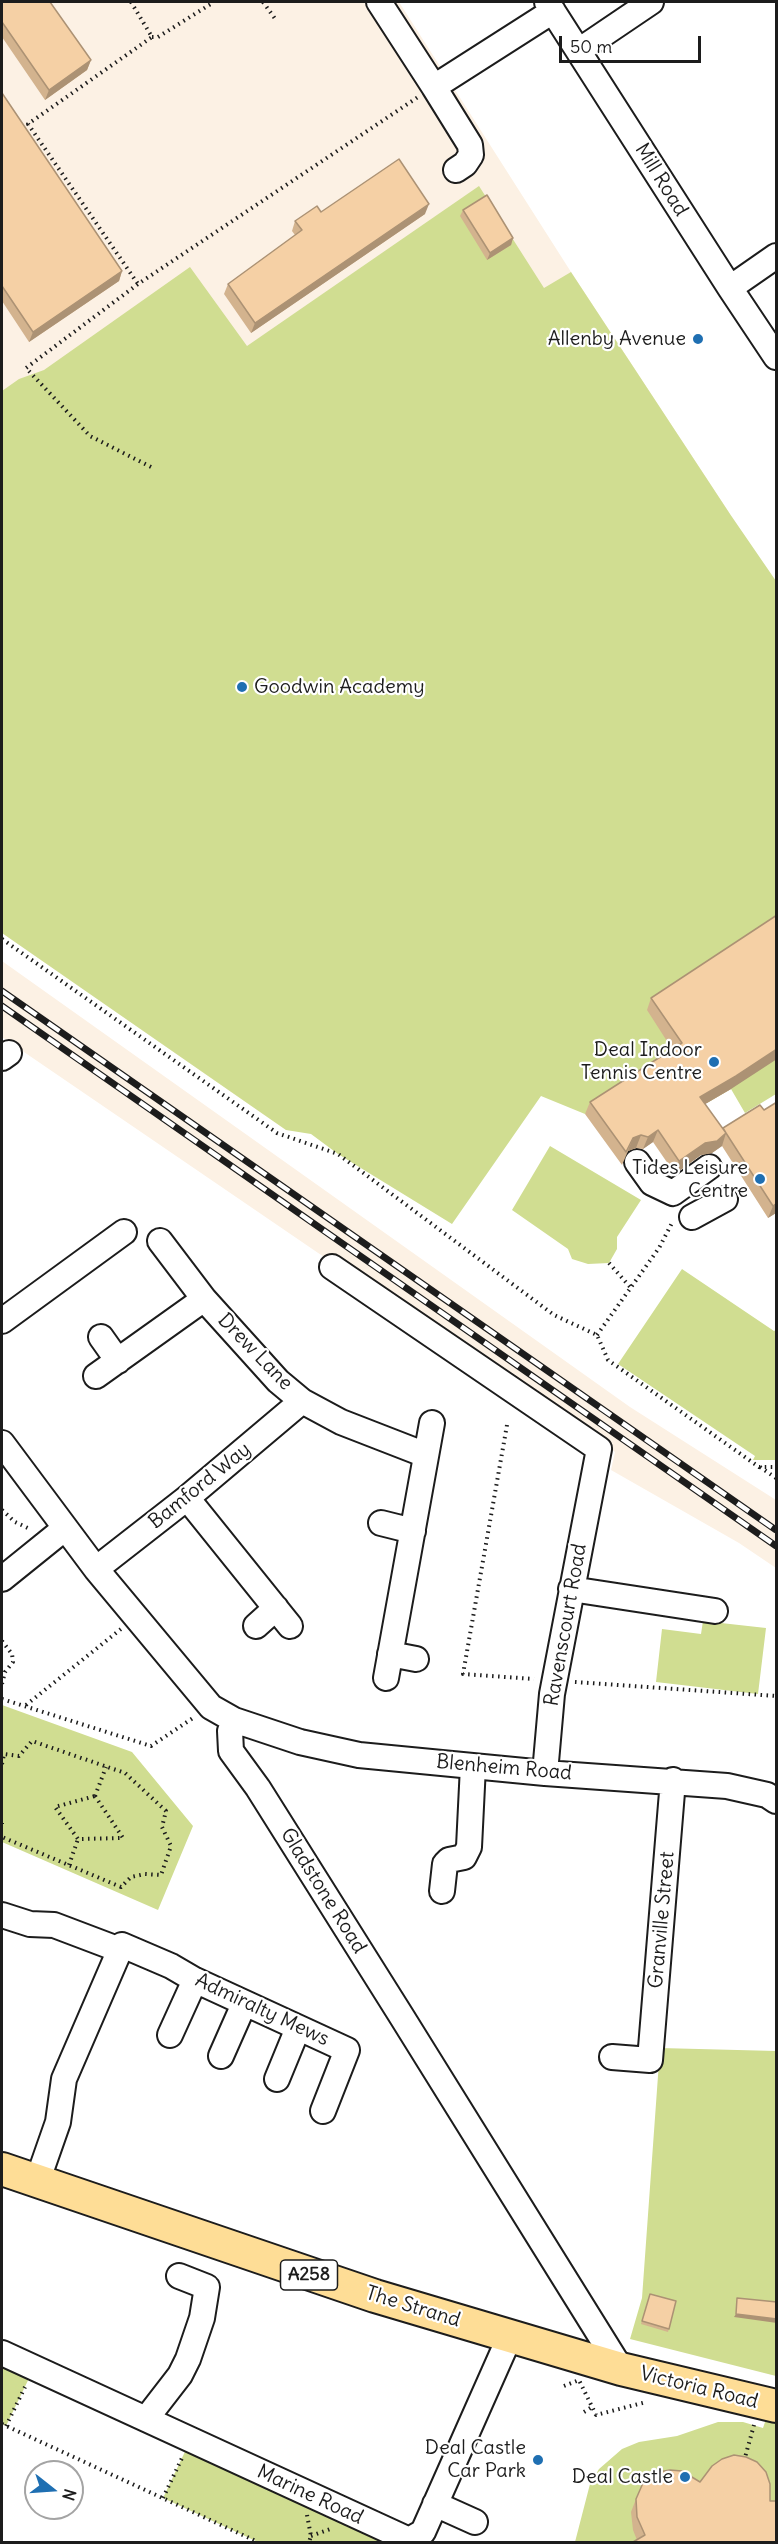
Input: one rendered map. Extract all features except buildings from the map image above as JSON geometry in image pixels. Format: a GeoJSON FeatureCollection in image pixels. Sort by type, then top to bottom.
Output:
{"type":"FeatureCollection","features":[{"type":"Feature","properties":{"kind":"main road","name":"The Strand"},"geometry":{"type":"LineString","coordinates":[[2,2169],[335,2283],[621,2369]]}},
{"type":"Feature","properties":{"kind":"main road","name":"Victoria Road"},"geometry":{"type":"LineString","coordinates":[[621,2369],[765,2416]]}},
{"type":"Feature","properties":{"kind":"street"},"geometry":{"type":"LineString","coordinates":[[379,2],[470,145],[471,155],[465,164],[456,170]]}},
{"type":"Feature","properties":{"kind":"street"},"geometry":{"type":"LineString","coordinates":[[580,50],[651,2]]}},
{"type":"Feature","properties":{"kind":"street"},"geometry":{"type":"LineString","coordinates":[[434,87],[550,6]]}},
{"type":"Feature","properties":{"kind":"street","name":"Mill Road"},"geometry":{"type":"LineString","coordinates":[[550,6],[730,288],[777,357]]}},
{"type":"Feature","properties":{"kind":"street"},"geometry":{"type":"LineString","coordinates":[[730,288],[777,256]]}},
{"type":"Feature","properties":{"kind":"street"},"geometry":{"type":"LineString","coordinates":[[637,1162],[652,1184],[673,1193],[709,1167]]}},
{"type":"Feature","properties":{"kind":"street"},"geometry":{"type":"LineString","coordinates":[[684,1217],[725,1199]]}},
{"type":"Feature","properties":{"kind":"street"},"geometry":{"type":"LineString","coordinates":[[2,1321],[124,1232]]}},
{"type":"Feature","properties":{"kind":"street","name":"Drew Lane"},"geometry":{"type":"LineString","coordinates":[[160,1240],[198,1290],[278,1381],[302,1401],[341,1422],[426,1455]]}},
{"type":"Feature","properties":{"kind":"street","name":"Ravenscourt Road"},"geometry":{"type":"LineString","coordinates":[[332,1267],[599,1449],[552,1694],[545,1773]]}},
{"type":"Feature","properties":{"kind":"street"},"geometry":{"type":"LineString","coordinates":[[96,1376],[118,1361],[198,1290]]}},
{"type":"Feature","properties":{"kind":"street"},"geometry":{"type":"LineString","coordinates":[[101,1337],[118,1361]]}},
{"type":"Feature","properties":{"kind":"street","name":"Bamford Way"},"geometry":{"type":"LineString","coordinates":[[96,1569],[187,1498],[302,1401]]}},
{"type":"Feature","properties":{"kind":"street"},"geometry":{"type":"LineString","coordinates":[[386,1678],[432,1423]]}},
{"type":"Feature","properties":{"kind":"street"},"geometry":{"type":"LineString","coordinates":[[2,1443],[96,1569],[211,1707],[234,1720]]}},
{"type":"Feature","properties":{"kind":"street"},"geometry":{"type":"LineString","coordinates":[[187,1498],[283,1617],[256,1626]]}},
{"type":"Feature","properties":{"kind":"street"},"geometry":{"type":"LineString","coordinates":[[2,1579],[60,1523]]}},
{"type":"Feature","properties":{"kind":"street"},"geometry":{"type":"LineString","coordinates":[[381,1523],[412,1531]]}},
{"type":"Feature","properties":{"kind":"street"},"geometry":{"type":"LineString","coordinates":[[571,1589],[715,1611]]}},
{"type":"Feature","properties":{"kind":"street"},"geometry":{"type":"LineString","coordinates":[[390,1654],[416,1659]]}},
{"type":"Feature","properties":{"kind":"street","name":"Blenheim Road"},"geometry":{"type":"LineString","coordinates":[[234,1720],[300,1742],[359,1755],[545,1773],[673,1780],[727,1786],[767,1795],[777,1801]]}},
{"type":"Feature","properties":{"kind":"street","name":"Gladstone Road"},"geometry":{"type":"LineString","coordinates":[[234,1720],[230,1731],[231,1751],[258,1788],[621,2369]]}},
{"type":"Feature","properties":{"kind":"street"},"geometry":{"type":"LineString","coordinates":[[442,1891],[445,1864],[449,1860],[464,1857],[469,1847],[473,1766]]}},
{"type":"Feature","properties":{"kind":"street","name":"Granville Street"},"geometry":{"type":"LineString","coordinates":[[612,2057],[650,2060],[673,1780]]}},
{"type":"Feature","properties":{"kind":"street","name":"Admiralty Mews"},"geometry":{"type":"LineString","coordinates":[[2,1915],[30,1924],[54,1925],[120,1950],[122,1945],[346,2050],[323,2111]]}},
{"type":"Feature","properties":{"kind":"street"},"geometry":{"type":"LineString","coordinates":[[37,2182],[58,2122],[64,2079],[120,1950]]}},
{"type":"Feature","properties":{"kind":"street"},"geometry":{"type":"LineString","coordinates":[[170,2035],[195,1980]]}},
{"type":"Feature","properties":{"kind":"street"},"geometry":{"type":"LineString","coordinates":[[220,2056],[244,2004]]}},
{"type":"Feature","properties":{"kind":"street"},"geometry":{"type":"LineString","coordinates":[[277,2079],[298,2028]]}},
{"type":"Feature","properties":{"kind":"street"},"geometry":{"type":"LineString","coordinates":[[146,2419],[180,2375],[202,2318],[207,2287],[179,2276]]}},
{"type":"Feature","properties":{"kind":"street","name":"Marine Road"},"geometry":{"type":"LineString","coordinates":[[2,2353],[409,2541],[423,2532],[510,2336]]}},
{"type":"Feature","properties":{"kind":"street"},"geometry":{"type":"LineString","coordinates":[[435,2504],[475,2522]]}},
{"type":"Feature","properties":{"kind":"path"},"geometry":{"type":"LineString","coordinates":[[131,2],[152,37]]}},
{"type":"Feature","properties":{"kind":"path"},"geometry":{"type":"LineString","coordinates":[[138,284],[28,124],[152,37],[158,37],[214,2]]}},
{"type":"Feature","properties":{"kind":"path"},"geometry":{"type":"LineString","coordinates":[[263,2],[276,20]]}},
{"type":"Feature","properties":{"kind":"path"},"geometry":{"type":"LineString","coordinates":[[151,467],[90,436],[26,368],[138,284],[385,117],[434,87]]}},
{"type":"Feature","properties":{"kind":"path"},"geometry":{"type":"LineString","coordinates":[[2,939],[277,1133],[338,1154],[554,1315],[597,1335],[608,1360],[777,1478]]}},
{"type":"Feature","properties":{"kind":"path"},"geometry":{"type":"LineString","coordinates":[[597,1335],[684,1217]]}},
{"type":"Feature","properties":{"kind":"path"},"geometry":{"type":"LineString","coordinates":[[609,1263],[631,1288]]}},
{"type":"Feature","properties":{"kind":"path"},"geometry":{"type":"LineString","coordinates":[[759,1467],[777,1467]]}},
{"type":"Feature","properties":{"kind":"path"},"geometry":{"type":"LineString","coordinates":[[2,1509],[15,1522],[37,1533],[60,1523]]}},
{"type":"Feature","properties":{"kind":"path"},"geometry":{"type":"LineString","coordinates":[[25,1705],[136,1616]]}},
{"type":"Feature","properties":{"kind":"path"},"geometry":{"type":"LineString","coordinates":[[2,1641],[12,1654],[13,1662],[5,1672],[2,1684]]}},
{"type":"Feature","properties":{"kind":"path"},"geometry":{"type":"LineString","coordinates":[[2,1699],[151,1746],[211,1707]]}},
{"type":"Feature","properties":{"kind":"path"},"geometry":{"type":"LineString","coordinates":[[2,1764],[4,1754],[19,1756],[32,1741],[125,1773],[166,1811],[162,1827],[171,1846],[161,1875],[145,1874],[131,1877],[121,1887],[2,1837]]}},
{"type":"Feature","properties":{"kind":"path"},"geometry":{"type":"LineString","coordinates":[[95,1796],[106,1767]]}},
{"type":"Feature","properties":{"kind":"path"},"geometry":{"type":"LineString","coordinates":[[78,1839],[123,1838],[95,1796]]}},
{"type":"Feature","properties":{"kind":"path"},"geometry":{"type":"LineString","coordinates":[[78,1839],[56,1808],[95,1796]]}},
{"type":"Feature","properties":{"kind":"path"},"geometry":{"type":"LineString","coordinates":[[69,1865],[78,1839]]}},
{"type":"Feature","properties":{"kind":"path"},"geometry":{"type":"LineString","coordinates":[[34,2368],[4,2425],[258,2542]]}},
{"type":"Feature","properties":{"kind":"path"},"geometry":{"type":"LineString","coordinates":[[564,2386],[579,2380],[596,2415],[641,2402],[653,2402]]}},
{"type":"Feature","properties":{"kind":"path"},"geometry":{"type":"LineString","coordinates":[[584,2412],[592,2407]]}},
{"type":"Feature","properties":{"kind":"path"},"geometry":{"type":"LineString","coordinates":[[742,2469],[765,2416]]}},
{"type":"Feature","properties":{"kind":"path"},"geometry":{"type":"LineString","coordinates":[[162,2498],[191,2439]]}},
{"type":"Feature","properties":{"kind":"path"},"geometry":{"type":"LineString","coordinates":[[309,2542],[312,2536]]}},
{"type":"Feature","properties":{"kind":"shaded area","name":"Goodwin Academy"},"geometry":{"type":"Polygon","coordinates":[[[2,2],[399,2],[571,272],[730,514],[286,1130],[2,933],[2,2]]]}},
{"type":"Feature","properties":{"kind":"shaded area"},"geometry":{"type":"Polygon","coordinates":[[[2,961],[630,1407],[776,1500],[776,1568],[739,1543],[611,1470],[615,1452],[489,1364],[324,1257],[2,1037],[2,961]]]}},
{"type":"Feature","properties":{"kind":"green space","name":"Goodwin Academy"},"geometry":{"type":"Polygon","coordinates":[[[479,186],[544,288],[571,272],[776,581],[776,1094],[745,1113],[731,1089],[707,1103],[677,1056],[585,1114],[541,1096],[452,1224],[338,1154],[311,1134],[286,1130],[2,933],[2,391],[19,379],[44,370],[190,267],[247,346],[479,186]]]}},
{"type":"Feature","properties":{"kind":"green space"},"geometry":{"type":"Polygon","coordinates":[[[550,1146],[641,1200],[617,1237],[617,1249],[609,1263],[588,1264],[572,1259],[568,1249],[512,1210],[550,1146]]]}},
{"type":"Feature","properties":{"kind":"green space"},"geometry":{"type":"Polygon","coordinates":[[[682,1269],[774,1331],[776,1330],[776,1460],[753,1460],[755,1456],[618,1364],[682,1269]]]}},
{"type":"Feature","properties":{"kind":"green space"},"geometry":{"type":"Polygon","coordinates":[[[703,1621],[766,1628],[758,1694],[656,1682],[662,1629],[701,1634],[703,1621]]]}},
{"type":"Feature","properties":{"kind":"green space"},"geometry":{"type":"Polygon","coordinates":[[[2,1705],[132,1752],[193,1826],[158,1910],[2,1842],[2,1705]]]}},
{"type":"Feature","properties":{"kind":"green space"},"geometry":{"type":"Polygon","coordinates":[[[660,2048],[776,2051],[776,2376],[630,2339],[642,2298],[660,2048]]]}},
{"type":"Feature","properties":{"kind":"green space"},"geometry":{"type":"Polygon","coordinates":[[[2,2353],[34,2368],[6,2426],[2,2424],[2,2353]]]}},
{"type":"Feature","properties":{"kind":"green space","name":"Deal Castle"},"geometry":{"type":"Polygon","coordinates":[[[766,2419],[776,2421],[776,2542],[575,2542],[590,2484],[599,2469],[622,2449],[639,2442],[677,2436],[718,2422],[743,2422],[763,2428],[766,2419]]]}},
{"type":"Feature","properties":{"kind":"green space"},"geometry":{"type":"Polygon","coordinates":[[[191,2439],[414,2542],[258,2542],[163,2498],[191,2439]]]}},
{"type":"Feature","properties":{"kind":"railway"},"geometry":{"type":"LineString","coordinates":[[2,991],[776,1530]]}},
{"type":"Feature","properties":{"kind":"railway"},"geometry":{"type":"LineString","coordinates":[[2,1006],[776,1546]]}},
{"type":"Feature","properties":{"kind":"place","name":"Allenby Avenue"},"geometry":{"type":"Point","coordinates":[698,339]}},
{"type":"Feature","properties":{"kind":"place","name":"Goodwin Academy"},"geometry":{"type":"Point","coordinates":[242,687]}},
{"type":"Feature","properties":{"kind":"place","name":"Deal Indoor Tennis Centre"},"geometry":{"type":"Point","coordinates":[714,1062]}},
{"type":"Feature","properties":{"kind":"place","name":"Tides Leisure Centre"},"geometry":{"type":"Point","coordinates":[760,1179]}},
{"type":"Feature","properties":{"kind":"place","name":"Deal Castle Car Park"},"geometry":{"type":"Point","coordinates":[538,2460]}},
{"type":"Feature","properties":{"kind":"place","name":"Deal Castle"},"geometry":{"type":"Point","coordinates":[685,2477]}}]}
